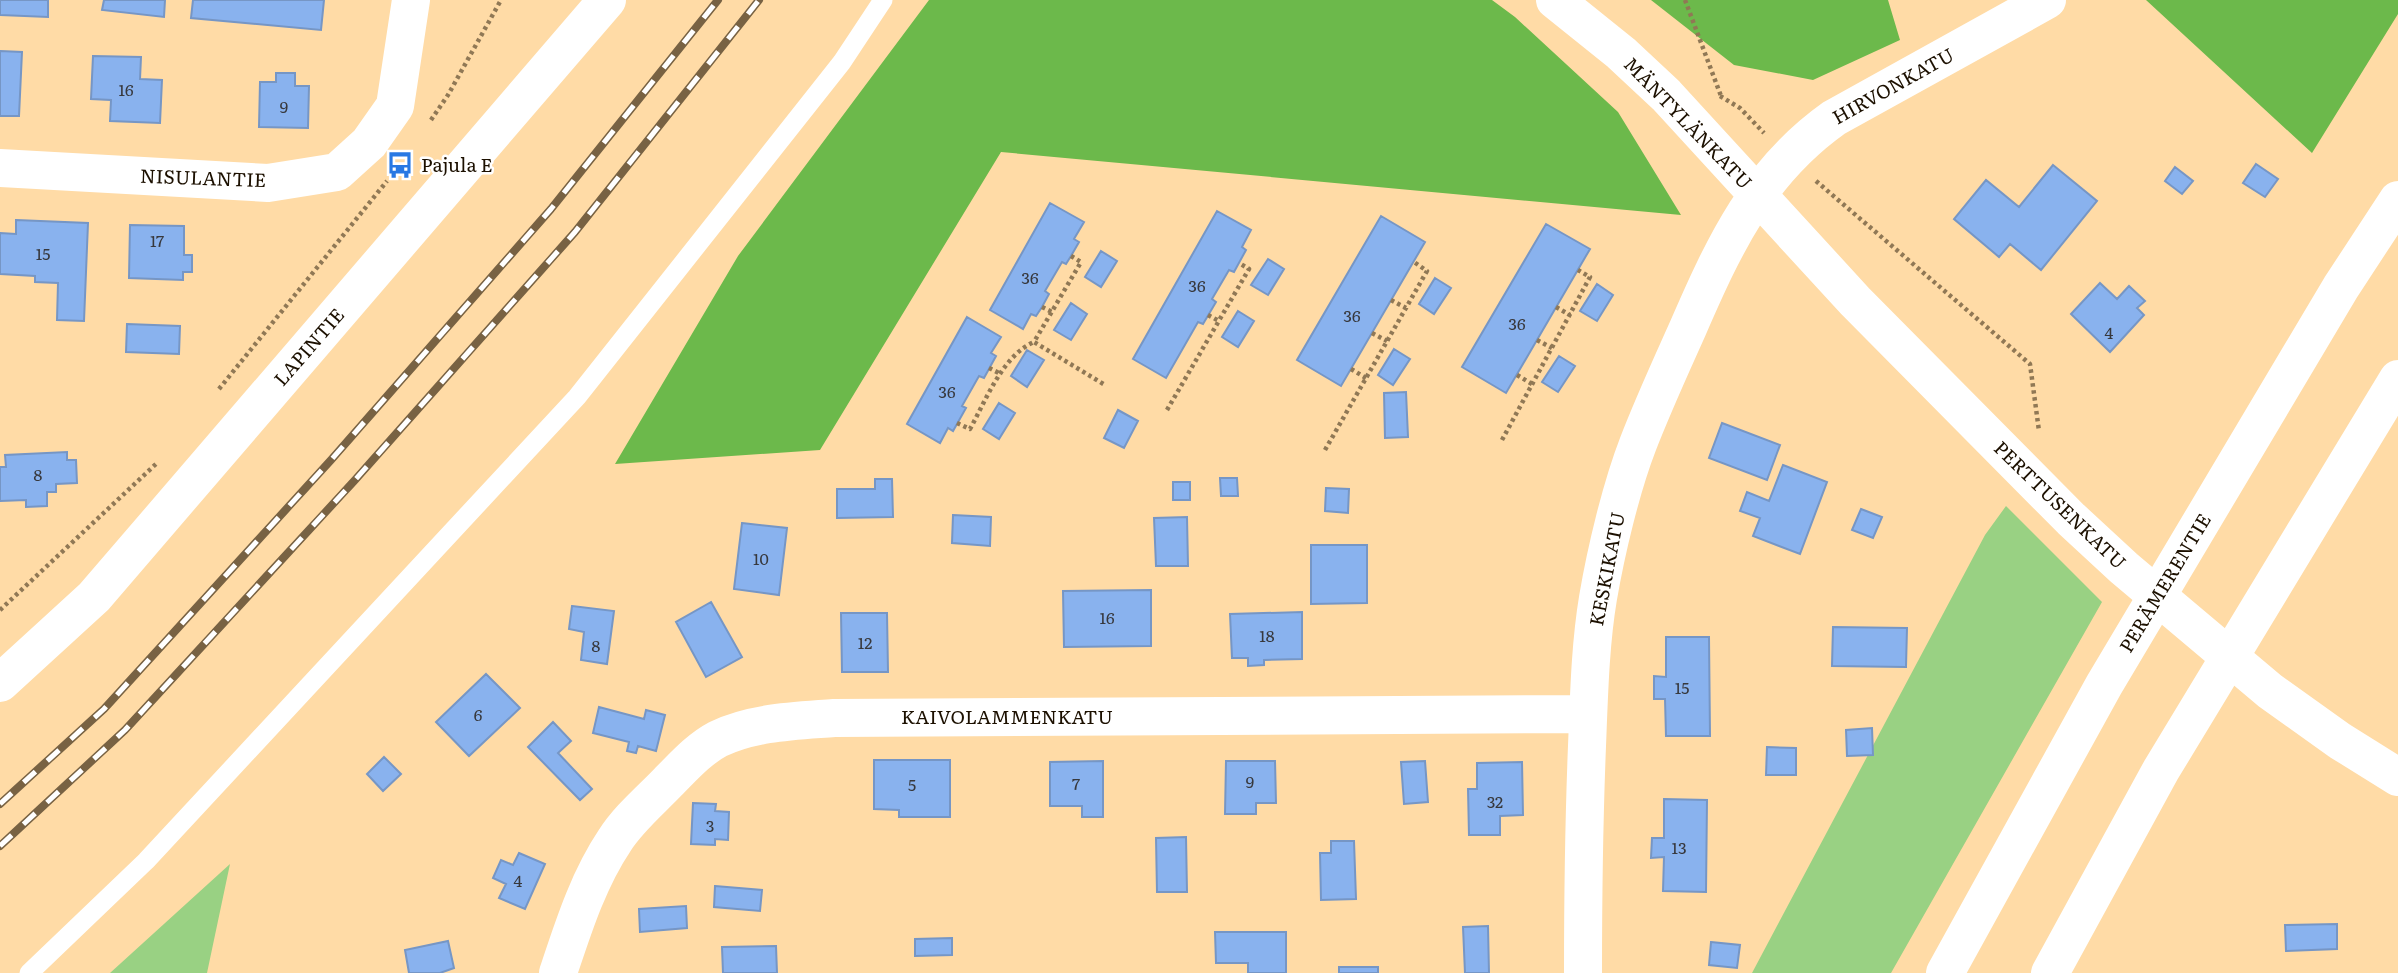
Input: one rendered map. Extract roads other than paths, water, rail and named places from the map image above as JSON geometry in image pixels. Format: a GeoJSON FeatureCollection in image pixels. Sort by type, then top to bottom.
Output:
{"type":"FeatureCollection","features":[{"type":"Feature","properties":{"kind":"main road","name":"NISULANTIE"},"geometry":{"type":"LineString","coordinates":[[0,168],[268,183],[337,172],[369,143],[395,106],[411,0]]}},
{"type":"Feature","properties":{"kind":"main road","name":"LAPINTIE"},"geometry":{"type":"LineString","coordinates":[[0,683],[94,597],[607,0]]}},
{"type":"Feature","properties":{"kind":"main road","name":"MÄNTYLÄNKATU"},"geometry":{"type":"LineString","coordinates":[[1555,0],[1621,53],[1666,94],[1756,194]]}},
{"type":"Feature","properties":{"kind":"main road","name":"HIRVONKATU"},"geometry":{"type":"LineString","coordinates":[[1756,194],[1786,159],[1834,118],[2047,0]]}},
{"type":"Feature","properties":{"kind":"main road","name":"PERTTUSENKATU"},"geometry":{"type":"LineString","coordinates":[[1756,194],[1855,301],[2071,519],[2200,634],[2270,691],[2398,778]]}},
{"type":"Feature","properties":{"kind":"main road","name":"KESKIKATU"},"geometry":{"type":"LineString","coordinates":[[1583,973],[1588,714],[1598,598],[1637,446],[1726,244],[1756,194]]}},
{"type":"Feature","properties":{"kind":"main road","name":"PERÄMERENTIE"},"geometry":{"type":"LineString","coordinates":[[1945,973],[2104,685],[2341,287],[2398,200]]}},
{"type":"Feature","properties":{"kind":"main road"},"geometry":{"type":"LineString","coordinates":[[2049,973],[2161,770],[2398,379]]}},
{"type":"Feature","properties":{"kind":"main road","name":"KAIVOLAMMENKATU"},"geometry":{"type":"LineString","coordinates":[[558,973],[588,890],[615,839],[628,822],[690,760],[719,739],[739,732],[776,724],[834,718],[1588,714]]}},
{"type":"Feature","properties":{"kind":"lane"},"geometry":{"type":"LineString","coordinates":[[29,973],[146,862],[577,397],[842,62],[883,0]]}},
{"type":"Feature","properties":{"kind":"railway"},"geometry":{"type":"LineString","coordinates":[[0,804],[104,709],[331,460],[551,209],[718,0]]}},
{"type":"Feature","properties":{"kind":"railway"},"geometry":{"type":"LineString","coordinates":[[0,846],[125,730],[355,480],[575,232],[759,0]]}},
{"type":"Feature","properties":{"kind":"place","name":"Pajula E"},"geometry":{"type":"Point","coordinates":[400,165]}}]}
